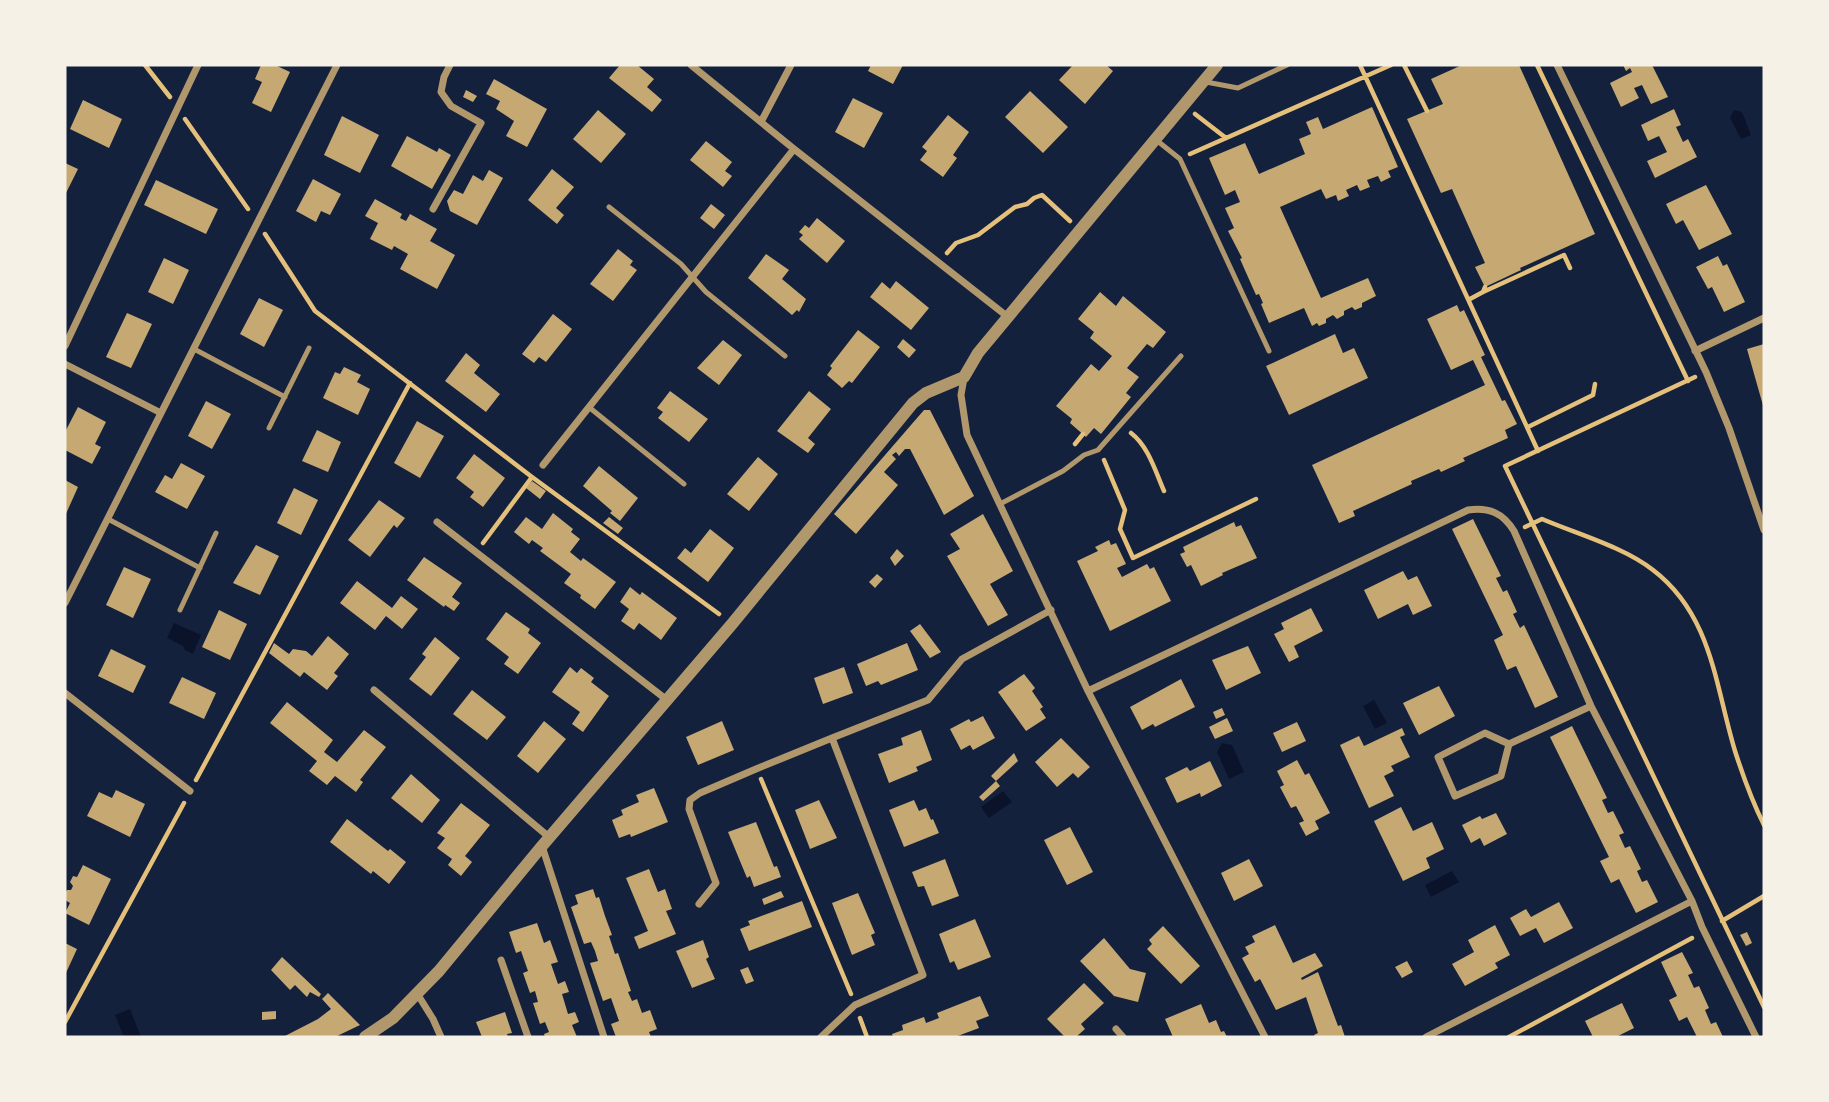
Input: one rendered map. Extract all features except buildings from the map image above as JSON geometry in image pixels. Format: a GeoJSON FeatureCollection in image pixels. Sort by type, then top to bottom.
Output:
{"type":"FeatureCollection","features":[{"type":"Feature","properties":{"kind":"street"},"geometry":{"type":"LineString","coordinates":[[65,346],[198,65]]}},
{"type":"Feature","properties":{"kind":"street"},"geometry":{"type":"LineString","coordinates":[[65,603],[337,65]]}},
{"type":"Feature","properties":{"kind":"street"},"geometry":{"type":"LineString","coordinates":[[433,209],[481,123],[451,106],[441,92],[450,65]]}},
{"type":"Feature","properties":{"kind":"street"},"geometry":{"type":"LineString","coordinates":[[691,65],[1009,317]]}},
{"type":"Feature","properties":{"kind":"street"},"geometry":{"type":"LineString","coordinates":[[762,120],[791,65]]}},
{"type":"Feature","properties":{"kind":"street"},"geometry":{"type":"LineString","coordinates":[[1217,65],[978,354],[964,377],[961,395],[967,435],[1088,691],[1265,1037]]}},
{"type":"Feature","properties":{"kind":"street"},"geometry":{"type":"LineString","coordinates":[[1557,65],[1706,372],[1764,530]]}},
{"type":"Feature","properties":{"kind":"street"},"geometry":{"type":"LineString","coordinates":[[543,465],[794,149]]}},
{"type":"Feature","properties":{"kind":"street"},"geometry":{"type":"LineString","coordinates":[[1695,351],[1764,318]]}},
{"type":"Feature","properties":{"kind":"street"},"geometry":{"type":"LineString","coordinates":[[65,364],[162,413]]}},
{"type":"Feature","properties":{"kind":"street"},"geometry":{"type":"LineString","coordinates":[[365,1037],[393,1018],[418,995],[732,624],[913,403],[926,393],[964,377]]}},
{"type":"Feature","properties":{"kind":"street"},"geometry":{"type":"LineString","coordinates":[[1088,691],[1468,510],[1481,508],[1506,519],[1514,531],[1591,706],[1692,901],[1756,1037]]}},
{"type":"Feature","properties":{"kind":"street"},"geometry":{"type":"LineString","coordinates":[[437,522],[667,701]]}},
{"type":"Feature","properties":{"kind":"street"},"geometry":{"type":"LineString","coordinates":[[699,904],[716,883],[688,809],[690,800],[756,769],[928,700],[962,659],[1051,610]]}},
{"type":"Feature","properties":{"kind":"street"},"geometry":{"type":"LineString","coordinates":[[373,691],[546,841],[604,1037]]}},
{"type":"Feature","properties":{"kind":"street"},"geometry":{"type":"LineString","coordinates":[[65,693],[190,791]]}},
{"type":"Feature","properties":{"kind":"street"},"geometry":{"type":"LineString","coordinates":[[1510,744],[1501,776],[1455,796],[1438,757],[1485,733],[1510,744],[1591,706]]}},
{"type":"Feature","properties":{"kind":"street"},"geometry":{"type":"LineString","coordinates":[[821,1037],[855,1005],[923,975],[832,738]]}},
{"type":"Feature","properties":{"kind":"street"},"geometry":{"type":"LineString","coordinates":[[1426,1037],[1692,901]]}},
{"type":"Feature","properties":{"kind":"street"},"geometry":{"type":"LineString","coordinates":[[501,960],[528,1037]]}},
{"type":"Feature","properties":{"kind":"street"},"geometry":{"type":"LineString","coordinates":[[418,995],[433,1018],[441,1037]]}},
{"type":"Feature","properties":{"kind":"street"},"geometry":{"type":"LineString","coordinates":[[1116,1029],[1123,1037]]}},
{"type":"Feature","properties":{"kind":"lane"},"geometry":{"type":"LineString","coordinates":[[1203,81],[1238,88],[1287,65]]}},
{"type":"Feature","properties":{"kind":"lane"},"geometry":{"type":"LineString","coordinates":[[1155,139],[1180,159],[1269,351]]}},
{"type":"Feature","properties":{"kind":"lane"},"geometry":{"type":"LineString","coordinates":[[609,207],[681,264],[706,292],[785,356]]}},
{"type":"Feature","properties":{"kind":"lane"},"geometry":{"type":"LineString","coordinates":[[269,428],[309,348]]}},
{"type":"Feature","properties":{"kind":"lane"},"geometry":{"type":"LineString","coordinates":[[194,349],[285,397]]}},
{"type":"Feature","properties":{"kind":"lane"},"geometry":{"type":"LineString","coordinates":[[1000,504],[1063,471],[1084,455],[1098,450],[1181,356]]}},
{"type":"Feature","properties":{"kind":"lane"},"geometry":{"type":"LineString","coordinates":[[590,408],[684,484]]}},
{"type":"Feature","properties":{"kind":"lane"},"geometry":{"type":"LineString","coordinates":[[108,519],[200,568]]}},
{"type":"Feature","properties":{"kind":"lane"},"geometry":{"type":"LineString","coordinates":[[180,611],[216,533]]}},
{"type":"Feature","properties":{"kind":"path"},"geometry":{"type":"LineString","coordinates":[[145,65],[258,223],[315,311],[532,477],[732,624]]}},
{"type":"Feature","properties":{"kind":"path"},"geometry":{"type":"LineString","coordinates":[[1360,65],[1538,451]]}},
{"type":"Feature","properties":{"kind":"path"},"geometry":{"type":"LineString","coordinates":[[1180,159],[1391,65]]}},
{"type":"Feature","properties":{"kind":"path"},"geometry":{"type":"LineString","coordinates":[[1404,65],[1427,111]]}},
{"type":"Feature","properties":{"kind":"path"},"geometry":{"type":"LineString","coordinates":[[1537,65],[1688,381]]}},
{"type":"Feature","properties":{"kind":"path"},"geometry":{"type":"LineString","coordinates":[[958,261],[947,253],[956,243],[978,235],[1015,207],[1027,204],[1042,195],[1064,213],[1080,232]]}},
{"type":"Feature","properties":{"kind":"path"},"geometry":{"type":"LineString","coordinates":[[1470,299],[1484,289],[1564,255],[1570,268]]}},
{"type":"Feature","properties":{"kind":"path"},"geometry":{"type":"LineString","coordinates":[[1706,372],[1505,466],[1764,1007]]}},
{"type":"Feature","properties":{"kind":"path"},"geometry":{"type":"LineString","coordinates":[[65,1022],[410,383]]}},
{"type":"Feature","properties":{"kind":"path"},"geometry":{"type":"LineString","coordinates":[[1528,427],[1594,395],[1595,384]]}},
{"type":"Feature","properties":{"kind":"path"},"geometry":{"type":"LineString","coordinates":[[1121,425],[1141,441],[1164,491]]}},
{"type":"Feature","properties":{"kind":"path"},"geometry":{"type":"LineString","coordinates":[[1098,450],[1125,510],[1120,529],[1133,558],[1256,499]]}},
{"type":"Feature","properties":{"kind":"path"},"geometry":{"type":"LineString","coordinates":[[476,553],[532,477]]}},
{"type":"Feature","properties":{"kind":"path"},"geometry":{"type":"LineString","coordinates":[[1532,524],[1542,519],[1622,552],[1652,569],[1679,594],[1704,634],[1735,751],[1764,825]]}},
{"type":"Feature","properties":{"kind":"path"},"geometry":{"type":"LineString","coordinates":[[756,769],[867,1037]]}},
{"type":"Feature","properties":{"kind":"path"},"geometry":{"type":"LineString","coordinates":[[1722,921],[1764,897]]}},
{"type":"Feature","properties":{"kind":"path"},"geometry":{"type":"LineString","coordinates":[[1509,1037],[1693,937],[1702,927]]}},
{"type":"Feature","properties":{"kind":"water"},"geometry":{"type":"Polygon","coordinates":[[[1734,110],[1742,112],[1751,135],[1741,139],[1730,118],[1734,110]]]}},
{"type":"Feature","properties":{"kind":"water"},"geometry":{"type":"Polygon","coordinates":[[[174,623],[201,635],[193,654],[167,638],[174,623]]]}},
{"type":"Feature","properties":{"kind":"water"},"geometry":{"type":"Polygon","coordinates":[[[1374,700],[1387,723],[1375,729],[1363,706],[1374,700]]]}},
{"type":"Feature","properties":{"kind":"water"},"geometry":{"type":"Polygon","coordinates":[[[1222,743],[1232,745],[1244,772],[1229,779],[1217,752],[1222,743]]]}},
{"type":"Feature","properties":{"kind":"water"},"geometry":{"type":"Polygon","coordinates":[[[1003,791],[1012,802],[989,818],[981,807],[1003,791]]]}},
{"type":"Feature","properties":{"kind":"water"},"geometry":{"type":"Polygon","coordinates":[[[1452,871],[1459,882],[1431,897],[1425,885],[1452,871]]]}},
{"type":"Feature","properties":{"kind":"water"},"geometry":{"type":"Polygon","coordinates":[[[130,1009],[141,1037],[124,1037],[115,1015],[130,1009]]]}}]}
